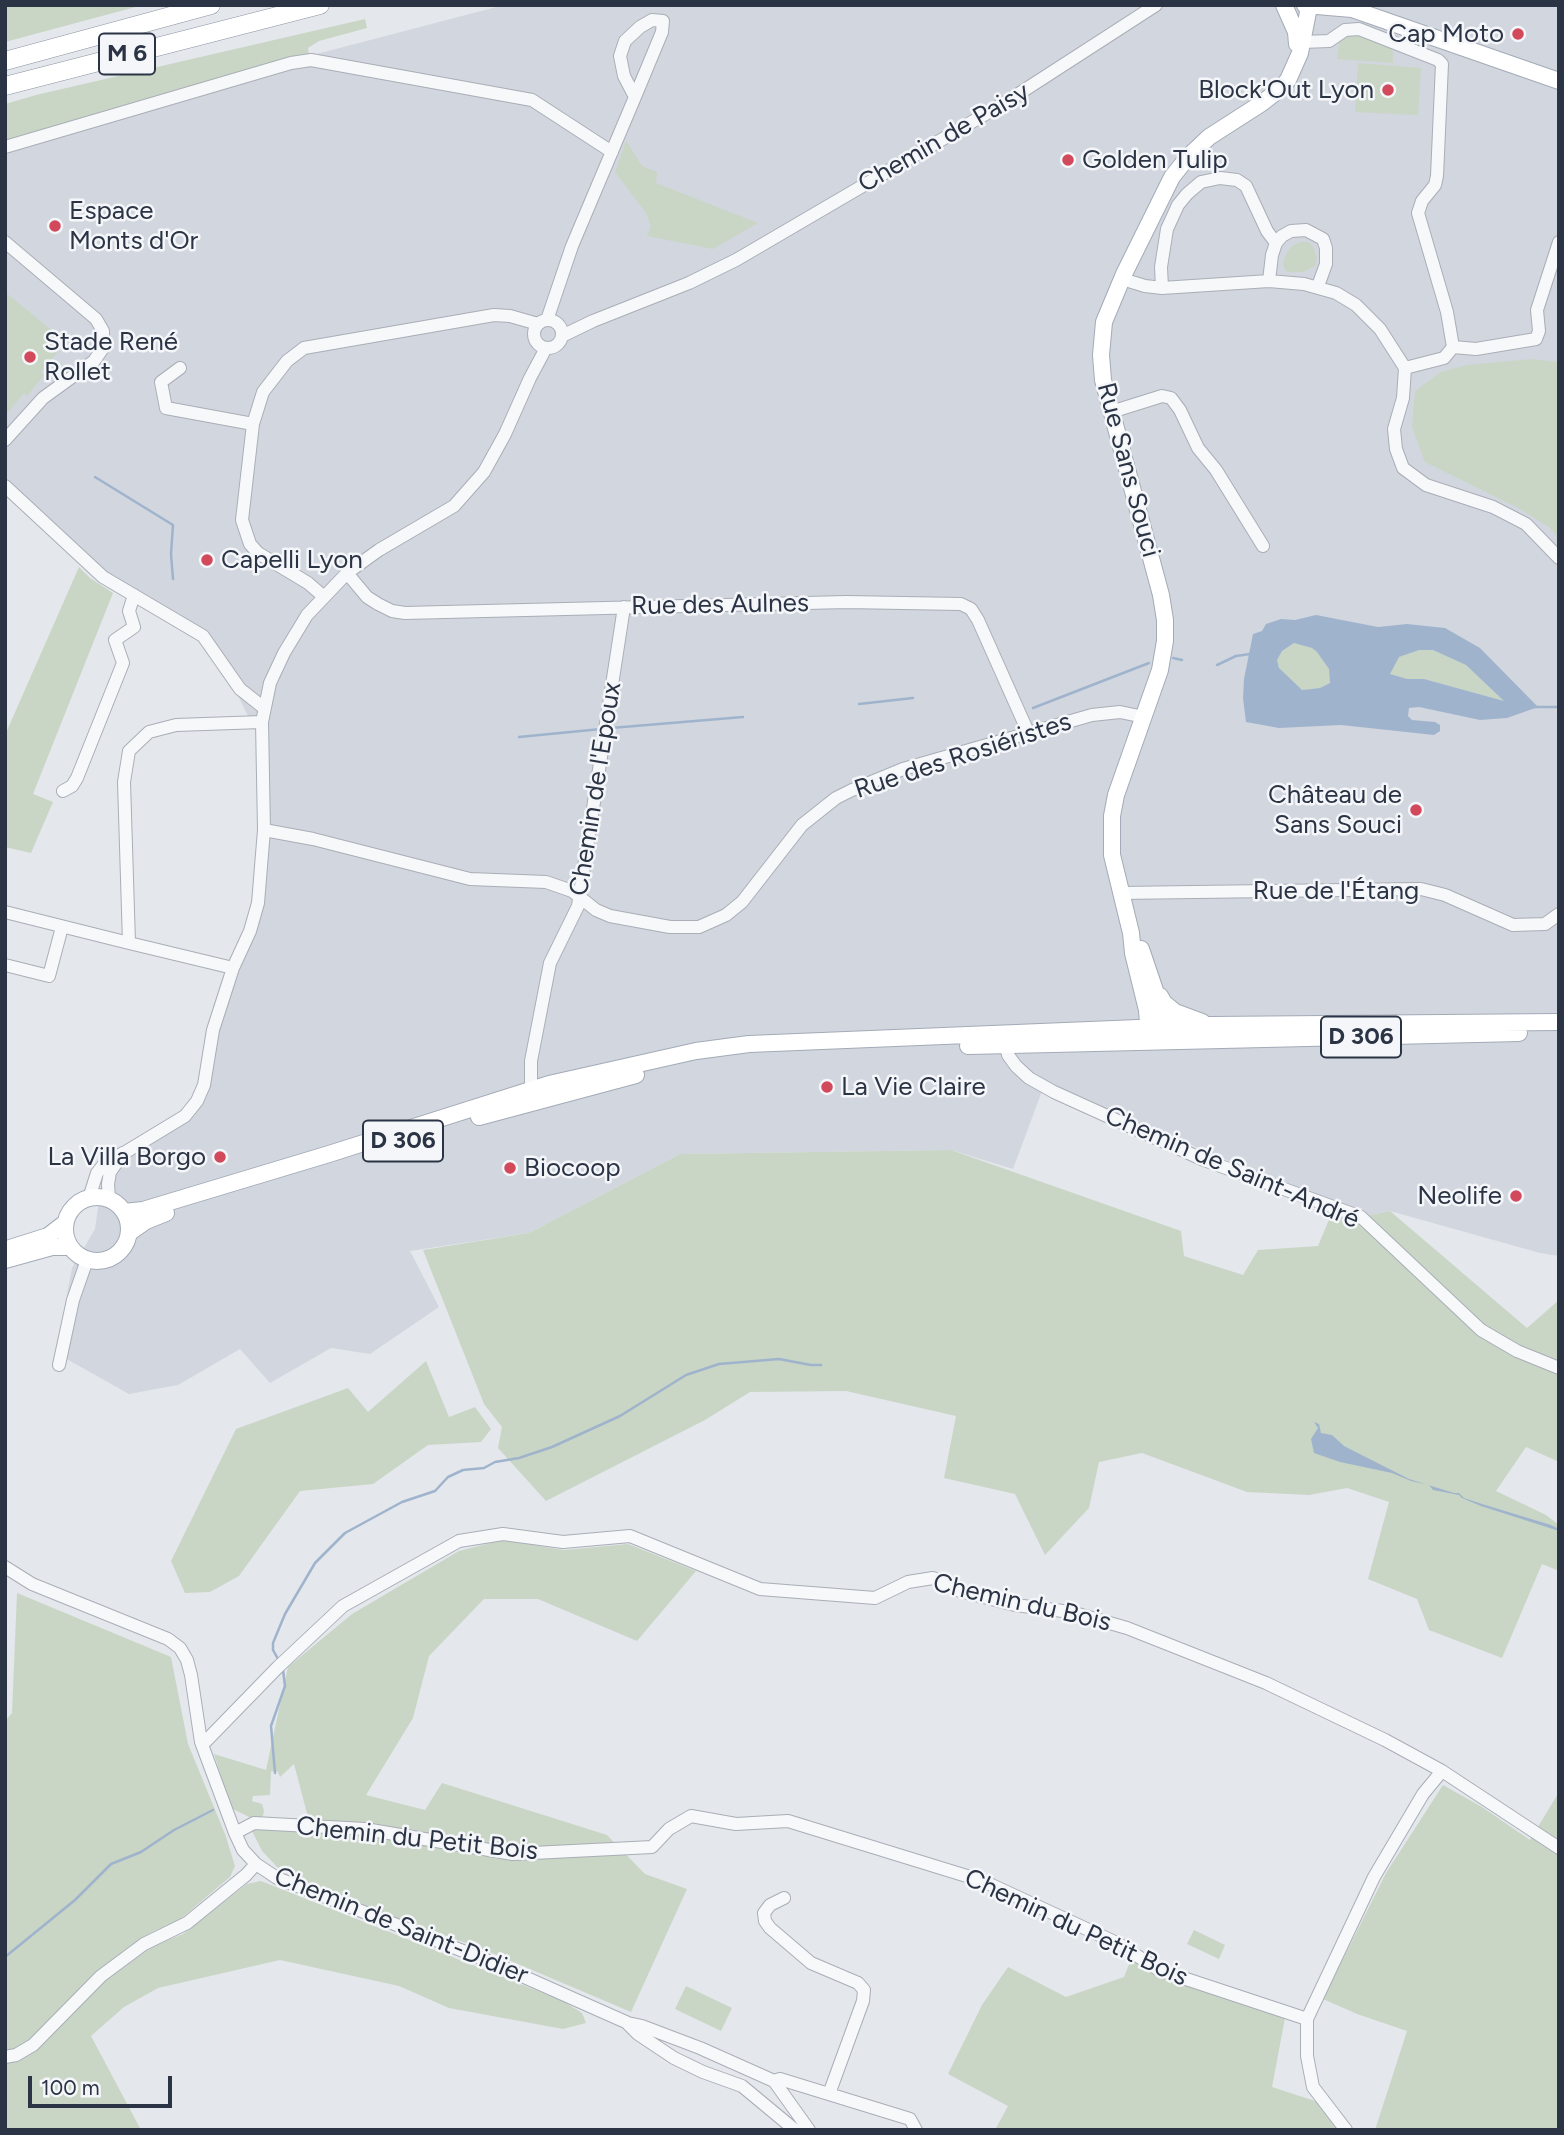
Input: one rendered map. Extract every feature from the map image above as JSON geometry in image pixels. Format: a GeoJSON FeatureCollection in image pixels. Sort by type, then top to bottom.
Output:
{"type":"FeatureCollection","features":[{"type":"Feature","properties":{"kind":"highway","name":"M 6"},"geometry":{"type":"LineString","coordinates":[[5,61],[211,5]]}},
{"type":"Feature","properties":{"kind":"highway","name":"M 6"},"geometry":{"type":"LineString","coordinates":[[5,86],[319,5]]}},
{"type":"Feature","properties":{"kind":"main road"},"geometry":{"type":"LineString","coordinates":[[1284,5],[1296,32],[1298,48],[1294,67]]}},
{"type":"Feature","properties":{"kind":"main road"},"geometry":{"type":"LineString","coordinates":[[1307,6],[1352,9],[1559,81]]}},
{"type":"Feature","properties":{"kind":"main road","name":"Rue Sans Souci"},"geometry":{"type":"LineString","coordinates":[[1159,1032],[1147,1010],[1133,953],[1131,933],[1112,855],[1112,816],[1116,794],[1160,670],[1165,620],[1161,595],[1103,380],[1102,337],[1110,304],[1166,188],[1188,157],[1209,137],[1280,89],[1294,67],[1302,42],[1307,6]]}},
{"type":"Feature","properties":{"kind":"main road","name":"Rue Sans Souci"},"geometry":{"type":"LineString","coordinates":[[1131,933],[1142,952],[1163,1014],[1159,1032]]}},
{"type":"Feature","properties":{"kind":"main road"},"geometry":{"type":"LineString","coordinates":[[1154,985],[1164,1003],[1175,1012],[1211,1025]]}},
{"type":"Feature","properties":{"kind":"main road","name":"D 306"},"geometry":{"type":"LineString","coordinates":[[124,1212],[143,1210],[329,1154],[530,1088],[696,1051],[750,1044],[1006,1040],[1159,1032],[1211,1025],[1559,1022]]}},
{"type":"Feature","properties":{"kind":"main road","name":"D 306"},"geometry":{"type":"LineString","coordinates":[[1159,1032],[1234,1041],[1559,1032]]}},
{"type":"Feature","properties":{"kind":"main road","name":"D 306"},"geometry":{"type":"LineString","coordinates":[[129,1233],[156,1216],[530,1088]]}},
{"type":"Feature","properties":{"kind":"main road"},"geometry":{"type":"LineString","coordinates":[[5,1250],[48,1236],[65,1223],[73,1207],[89,1198],[110,1199],[124,1212],[128,1222],[129,1233],[124,1247],[112,1258],[104,1261],[87,1260],[69,1247],[52,1247],[5,1260]]}},
{"type":"Feature","properties":{"kind":"main road"},"geometry":{"type":"LineString","coordinates":[[65,1223],[69,1247]]}},
{"type":"Feature","properties":{"kind":"street","name":"Chemin de Paisy"},"geometry":{"type":"LineString","coordinates":[[542,346],[555,347],[561,332],[689,283],[736,260],[1036,84],[1152,8],[1162,5]]}},
{"type":"Feature","properties":{"kind":"street"},"geometry":{"type":"LineString","coordinates":[[89,1198],[97,1173],[108,1159],[124,1153],[185,1116],[198,1101],[204,1084],[213,1030],[258,903],[264,830],[262,722],[270,683],[284,653],[298,628],[323,596],[347,573],[379,550],[454,506],[484,472],[506,433],[542,346],[539,325],[612,152],[635,97],[662,32],[663,21],[652,20],[625,41],[620,56],[624,76],[635,97]]}},
{"type":"Feature","properties":{"kind":"street"},"geometry":{"type":"LineString","coordinates":[[1302,42],[1329,41],[1345,30],[1359,29],[1438,60],[1441,64],[1437,176],[1435,185],[1422,201],[1418,213],[1444,300],[1453,347]]}},
{"type":"Feature","properties":{"kind":"street"},"geometry":{"type":"LineString","coordinates":[[5,147],[291,63],[311,60],[532,100],[612,152]]}},
{"type":"Feature","properties":{"kind":"street"},"geometry":{"type":"LineString","coordinates":[[1162,288],[1161,267],[1167,229],[1178,205],[1201,182],[1220,178],[1237,180],[1246,186],[1267,231],[1276,243]]}},
{"type":"Feature","properties":{"kind":"street"},"geometry":{"type":"LineString","coordinates":[[1269,281],[1276,243],[1292,231],[1307,230],[1323,239],[1326,248],[1326,264],[1318,286]]}},
{"type":"Feature","properties":{"kind":"street"},"geometry":{"type":"LineString","coordinates":[[5,242],[96,319],[103,331],[103,348],[94,361],[43,398],[5,440]]}},
{"type":"Feature","properties":{"kind":"street"},"geometry":{"type":"LineString","coordinates":[[1453,347],[1476,349],[1536,339],[1539,331],[1537,310],[1559,243]]}},
{"type":"Feature","properties":{"kind":"street"},"geometry":{"type":"LineString","coordinates":[[1122,279],[1162,288],[1269,281],[1318,286],[1356,305],[1380,329],[1405,368],[1403,398],[1394,429],[1396,449],[1404,468],[1426,485],[1493,507],[1527,524],[1559,558]]}},
{"type":"Feature","properties":{"kind":"street"},"geometry":{"type":"LineString","coordinates":[[323,596],[308,583],[266,559],[250,544],[242,520],[253,424],[263,392],[287,361],[304,348],[494,314],[539,325],[555,321],[561,332]]}},
{"type":"Feature","properties":{"kind":"street"},"geometry":{"type":"LineString","coordinates":[[1405,368],[1444,358],[1453,347]]}},
{"type":"Feature","properties":{"kind":"street"},"geometry":{"type":"LineString","coordinates":[[180,368],[161,382],[166,408],[253,424]]}},
{"type":"Feature","properties":{"kind":"street"},"geometry":{"type":"LineString","coordinates":[[1111,412],[1162,396],[1171,398],[1198,447],[1216,470],[1263,546]]}},
{"type":"Feature","properties":{"kind":"street"},"geometry":{"type":"LineString","coordinates":[[5,486],[94,570],[204,636],[240,689],[264,708]]}},
{"type":"Feature","properties":{"kind":"street","name":"Rue des Aulnes"},"geometry":{"type":"LineString","coordinates":[[347,573],[367,597],[392,611],[405,613],[846,602],[961,604],[971,609],[978,620],[1028,732]]}},
{"type":"Feature","properties":{"kind":"street"},"geometry":{"type":"LineString","coordinates":[[63,791],[72,786],[78,778],[123,663],[115,640],[134,627],[129,611],[134,595]]}},
{"type":"Feature","properties":{"kind":"street","name":"Chemin de l'Epoux"},"geometry":{"type":"LineString","coordinates":[[530,1088],[550,962],[575,911],[579,896],[624,607]]}},
{"type":"Feature","properties":{"kind":"street","name":"Rue des Rosiéristes"},"geometry":{"type":"LineString","coordinates":[[264,830],[470,879],[545,882],[562,886],[596,910],[634,922],[670,927],[699,927],[726,915],[742,902],[802,825],[836,798],[903,769],[1028,732],[1105,713],[1120,712],[1144,717]]}},
{"type":"Feature","properties":{"kind":"street"},"geometry":{"type":"LineString","coordinates":[[129,943],[124,782],[129,751],[149,732],[176,724],[262,722]]}},
{"type":"Feature","properties":{"kind":"street","name":"Rue de l'Étang"},"geometry":{"type":"LineString","coordinates":[[1120,893],[1429,890],[1513,925],[1545,925],[1559,914]]}},
{"type":"Feature","properties":{"kind":"street"},"geometry":{"type":"LineString","coordinates":[[5,912],[233,968]]}},
{"type":"Feature","properties":{"kind":"street"},"geometry":{"type":"LineString","coordinates":[[5,965],[49,976],[62,927]]}},
{"type":"Feature","properties":{"kind":"street","name":"Chemin de Saint-André"},"geometry":{"type":"LineString","coordinates":[[1006,1040],[1008,1055],[1016,1066],[1029,1078],[1054,1092],[1205,1160],[1361,1217],[1481,1330],[1517,1351],[1559,1368]]}},
{"type":"Feature","properties":{"kind":"street"},"geometry":{"type":"LineString","coordinates":[[110,1199],[110,1172],[124,1153]]}},
{"type":"Feature","properties":{"kind":"street"},"geometry":{"type":"LineString","coordinates":[[59,1365],[73,1300],[87,1260]]}},
{"type":"Feature","properties":{"kind":"street","name":"Chemin du Bois"},"geometry":{"type":"LineString","coordinates":[[201,1742],[206,1741],[278,1667],[343,1606],[459,1541],[503,1534],[563,1542],[630,1536],[760,1590],[875,1598],[908,1582],[933,1578],[960,1591],[1015,1605],[1071,1612],[1127,1628],[1218,1662],[1302,1699],[1441,1771],[1559,1848]]}},
{"type":"Feature","properties":{"kind":"street","name":"Chemin de Saint-Didier"},"geometry":{"type":"LineString","coordinates":[[5,1567],[32,1584],[168,1639],[180,1648],[191,1675],[201,1742],[234,1833],[243,1850],[256,1864],[277,1878],[486,1960],[628,2023]]}},
{"type":"Feature","properties":{"kind":"street"},"geometry":{"type":"LineString","coordinates":[[1346,2130],[1313,2087],[1307,2056],[1307,2019],[1374,1877],[1423,1794],[1441,1771]]}},
{"type":"Feature","properties":{"kind":"street","name":"Chemin du Petit Bois"},"geometry":{"type":"LineString","coordinates":[[234,1833],[254,1823],[365,1829],[513,1854],[652,1847],[669,1829],[691,1816],[736,1825],[788,1821],[983,1881],[1119,1944],[1159,1970],[1307,2019]]}},
{"type":"Feature","properties":{"kind":"street"},"geometry":{"type":"LineString","coordinates":[[5,2057],[16,2055],[33,2045],[101,1976],[144,1944],[187,1923],[256,1864]]}},
{"type":"Feature","properties":{"kind":"street"},"geometry":{"type":"LineString","coordinates":[[784,1898],[770,1905],[764,1913],[770,1928],[811,1963],[858,1983],[864,1990],[863,2001],[828,2094]]}},
{"type":"Feature","properties":{"kind":"street"},"geometry":{"type":"LineString","coordinates":[[628,2023],[700,2048],[774,2081],[808,2130]]}},
{"type":"Feature","properties":{"kind":"street"},"geometry":{"type":"LineString","coordinates":[[628,2023],[638,2034],[674,2058],[702,2072],[742,2086],[795,2130]]}},
{"type":"Feature","properties":{"kind":"street"},"geometry":{"type":"LineString","coordinates":[[774,2081],[778,2078],[910,2119],[916,2130]]}},
{"type":"Feature","properties":{"kind":"shaded area"},"geometry":{"type":"Polygon","coordinates":[[[504,5],[1559,5],[1559,1256],[1390,1211],[1361,1217],[1045,1083],[1013,1169],[951,1150],[680,1154],[529,1233],[410,1251],[439,1307],[370,1354],[331,1348],[270,1383],[240,1349],[178,1385],[129,1394],[56,1353],[72,1268],[95,1229],[103,1172],[198,1101],[233,968],[261,900],[262,744],[209,638],[97,568],[5,483],[5,140],[504,5]]]}},
{"type":"Feature","properties":{"kind":"green space"},"geometry":{"type":"Polygon","coordinates":[[[5,5],[143,5],[5,42],[5,5]]]}},
{"type":"Feature","properties":{"kind":"green space"},"geometry":{"type":"Polygon","coordinates":[[[365,19],[367,28],[319,41],[308,48],[309,56],[75,123],[5,140],[5,104],[365,19]]]}},
{"type":"Feature","properties":{"kind":"green space"},"geometry":{"type":"Polygon","coordinates":[[[1350,34],[1388,45],[1393,52],[1393,63],[1337,59],[1339,43],[1343,37],[1350,34]]]}},
{"type":"Feature","properties":{"kind":"green space","name":"Block'Out Lyon"},"geometry":{"type":"Polygon","coordinates":[[[1358,63],[1421,68],[1418,115],[1355,112],[1358,63]]]}},
{"type":"Feature","properties":{"kind":"green space"},"geometry":{"type":"Polygon","coordinates":[[[626,141],[642,166],[657,172],[656,183],[758,223],[713,249],[647,236],[651,226],[646,213],[615,172],[626,141]]]}},
{"type":"Feature","properties":{"kind":"green space"},"geometry":{"type":"Polygon","coordinates":[[[1308,242],[1313,246],[1317,258],[1315,266],[1303,272],[1287,272],[1283,262],[1287,253],[1292,246],[1308,242]]]}},
{"type":"Feature","properties":{"kind":"green space","name":"Stade René Rollet"},"geometry":{"type":"Polygon","coordinates":[[[5,292],[66,342],[41,372],[44,375],[27,396],[24,393],[5,416],[5,292]]]}},
{"type":"Feature","properties":{"kind":"green space"},"geometry":{"type":"Polygon","coordinates":[[[1532,359],[1559,362],[1559,538],[1549,527],[1520,509],[1425,462],[1412,427],[1415,391],[1441,372],[1467,365],[1532,359]]]}},
{"type":"Feature","properties":{"kind":"green space"},"geometry":{"type":"Polygon","coordinates":[[[79,567],[113,593],[33,794],[53,802],[31,853],[5,847],[5,735],[79,567]]]}},
{"type":"Feature","properties":{"kind":"green space"},"geometry":{"type":"Polygon","coordinates":[[[1295,643],[1317,652],[1329,669],[1330,683],[1320,688],[1302,690],[1279,668],[1277,660],[1282,651],[1295,643]]]}},
{"type":"Feature","properties":{"kind":"green space"},"geometry":{"type":"Polygon","coordinates":[[[1419,650],[1433,650],[1466,665],[1504,701],[1424,679],[1407,679],[1389,674],[1399,657],[1419,650]]]}},
{"type":"Feature","properties":{"kind":"green space"},"geometry":{"type":"Polygon","coordinates":[[[951,1150],[1181,1231],[1184,1256],[1243,1275],[1258,1250],[1318,1246],[1331,1215],[1361,1217],[1390,1211],[1527,1328],[1559,1300],[1559,1462],[1526,1447],[1496,1491],[1546,1515],[1559,1525],[1559,1571],[1542,1564],[1502,1658],[1429,1630],[1417,1599],[1368,1579],[1389,1502],[1347,1488],[1309,1495],[1247,1492],[1142,1453],[1099,1462],[1089,1508],[1045,1555],[1015,1494],[944,1478],[956,1416],[846,1391],[750,1392],[705,1420],[546,1501],[498,1448],[502,1427],[484,1404],[423,1250],[529,1233],[680,1154],[951,1150]]]}},
{"type":"Feature","properties":{"kind":"green space"},"geometry":{"type":"Polygon","coordinates":[[[426,1361],[449,1417],[475,1407],[491,1429],[481,1442],[428,1445],[373,1484],[300,1491],[239,1576],[210,1592],[185,1593],[171,1561],[236,1429],[348,1388],[368,1412],[426,1361]]]}},
{"type":"Feature","properties":{"kind":"green space"},"geometry":{"type":"Polygon","coordinates":[[[502,1540],[564,1550],[628,1544],[696,1571],[637,1641],[538,1599],[484,1599],[429,1656],[413,1718],[366,1795],[425,1810],[442,1783],[607,1835],[645,1874],[687,1889],[631,2012],[485,1950],[375,1910],[281,1871],[262,1851],[252,1831],[261,1827],[309,1821],[294,1764],[280,1777],[278,1772],[271,1771],[270,1795],[253,1796],[252,1801],[262,1804],[262,1820],[251,1818],[231,1808],[214,1754],[266,1770],[288,1667],[352,1614],[459,1551],[502,1540]]]}},
{"type":"Feature","properties":{"kind":"green space"},"geometry":{"type":"Polygon","coordinates":[[[17,1593],[171,1657],[188,1744],[225,1834],[235,1866],[230,1877],[179,1920],[134,1943],[92,1976],[99,1985],[153,1946],[183,1934],[247,1884],[261,1881],[563,2001],[582,2013],[586,2023],[563,2029],[449,2008],[399,1986],[280,1960],[158,1988],[124,2007],[91,2036],[141,2130],[5,2130],[5,1721],[12,1713],[17,1593]]]}},
{"type":"Feature","properties":{"kind":"green space"},"geometry":{"type":"Polygon","coordinates":[[[1443,1785],[1482,1807],[1530,1840],[1559,1792],[1559,2130],[1375,2130],[1407,2031],[1323,1999],[1386,1873],[1443,1785]]]}},
{"type":"Feature","properties":{"kind":"green space"},"geometry":{"type":"Polygon","coordinates":[[[1194,1930],[1225,1945],[1219,1959],[1187,1944],[1194,1930]]]}},
{"type":"Feature","properties":{"kind":"green space"},"geometry":{"type":"Polygon","coordinates":[[[1131,1959],[1160,1975],[1285,2018],[1272,2087],[1321,2103],[1342,2130],[995,2130],[1008,2106],[948,2074],[982,2005],[1008,1967],[1066,1997],[1124,1977],[1131,1959]]]}},
{"type":"Feature","properties":{"kind":"green space"},"geometry":{"type":"Polygon","coordinates":[[[686,1986],[732,2008],[721,2031],[675,2009],[686,1986]]]}},
{"type":"Feature","properties":{"kind":"water"},"geometry":{"type":"Polygon","coordinates":[[[1316,615],[1378,627],[1407,624],[1445,628],[1480,648],[1538,707],[1507,718],[1480,720],[1419,707],[1409,708],[1408,716],[1412,720],[1440,725],[1440,731],[1434,735],[1341,725],[1279,728],[1246,722],[1244,679],[1253,634],[1262,631],[1266,624],[1281,619],[1295,620],[1316,615]],[[1294,643],[1282,651],[1277,660],[1279,668],[1302,690],[1320,688],[1330,683],[1329,669],[1317,652],[1294,643]],[[1419,650],[1399,657],[1390,674],[1407,679],[1424,679],[1504,701],[1466,665],[1433,650],[1419,650]]]}},
{"type":"Feature","properties":{"kind":"water"},"geometry":{"type":"Polygon","coordinates":[[[1314,1422],[1319,1424],[1321,1433],[1332,1435],[1344,1446],[1409,1479],[1427,1484],[1314,1453],[1311,1439],[1318,1428],[1314,1422]]]}},
{"type":"Feature","properties":{"kind":"water"},"geometry":{"type":"Polygon","coordinates":[[[1429,1485],[1551,1525],[1559,1531],[1481,1506],[1462,1498],[1459,1495],[1433,1490],[1429,1485]]]}},
{"type":"Feature","properties":{"kind":"waterway"},"geometry":{"type":"LineString","coordinates":[[95,477],[173,525],[173,579]]}},
{"type":"Feature","properties":{"kind":"waterway"},"geometry":{"type":"LineString","coordinates":[[1217,665],[1236,656],[1250,654],[1253,657]]}},
{"type":"Feature","properties":{"kind":"waterway"},"geometry":{"type":"LineString","coordinates":[[1173,658],[1182,660]]}},
{"type":"Feature","properties":{"kind":"waterway"},"geometry":{"type":"LineString","coordinates":[[1033,708],[1149,663]]}},
{"type":"Feature","properties":{"kind":"waterway"},"geometry":{"type":"LineString","coordinates":[[859,704],[913,698]]}},
{"type":"Feature","properties":{"kind":"waterway"},"geometry":{"type":"LineString","coordinates":[[1534,707],[1559,707]]}},
{"type":"Feature","properties":{"kind":"waterway"},"geometry":{"type":"LineString","coordinates":[[611,728],[743,717]]}},
{"type":"Feature","properties":{"kind":"waterway"},"geometry":{"type":"LineString","coordinates":[[519,737],[601,729]]}},
{"type":"Feature","properties":{"kind":"waterway"},"geometry":{"type":"LineString","coordinates":[[278,1659],[273,1643],[285,1614],[315,1563],[345,1533],[402,1502],[435,1491],[448,1477],[463,1470],[484,1468],[495,1462],[519,1458],[552,1447],[620,1416],[686,1375],[719,1364],[779,1359],[821,1365]]}},
{"type":"Feature","properties":{"kind":"waterway"},"geometry":{"type":"LineString","coordinates":[[275,1773],[271,1726],[285,1686],[283,1670]]}},
{"type":"Feature","properties":{"kind":"waterway"},"geometry":{"type":"LineString","coordinates":[[5,1957],[75,1900],[111,1864],[141,1852],[174,1830],[213,1810]]}},
{"type":"Feature","properties":{"kind":"place","name":"Cap Moto"},"geometry":{"type":"Point","coordinates":[1518,34]}},
{"type":"Feature","properties":{"kind":"place","name":"Block'Out Lyon"},"geometry":{"type":"Point","coordinates":[1388,90]}},
{"type":"Feature","properties":{"kind":"place","name":"Golden Tulip"},"geometry":{"type":"Point","coordinates":[1068,160]}},
{"type":"Feature","properties":{"kind":"place","name":"Espace Monts d'Or"},"geometry":{"type":"Point","coordinates":[55,226]}},
{"type":"Feature","properties":{"kind":"place","name":"Stade René Rollet"},"geometry":{"type":"Point","coordinates":[30,357]}},
{"type":"Feature","properties":{"kind":"place","name":"Capelli Lyon"},"geometry":{"type":"Point","coordinates":[207,560]}},
{"type":"Feature","properties":{"kind":"place","name":"Château de Sans Souci"},"geometry":{"type":"Point","coordinates":[1416,810]}},
{"type":"Feature","properties":{"kind":"place","name":"La Vie Claire"},"geometry":{"type":"Point","coordinates":[827,1087]}},
{"type":"Feature","properties":{"kind":"place","name":"La Villa Borgo"},"geometry":{"type":"Point","coordinates":[220,1157]}},
{"type":"Feature","properties":{"kind":"place","name":"Biocoop"},"geometry":{"type":"Point","coordinates":[510,1168]}},
{"type":"Feature","properties":{"kind":"place","name":"Neolife"},"geometry":{"type":"Point","coordinates":[1516,1196]}}]}
